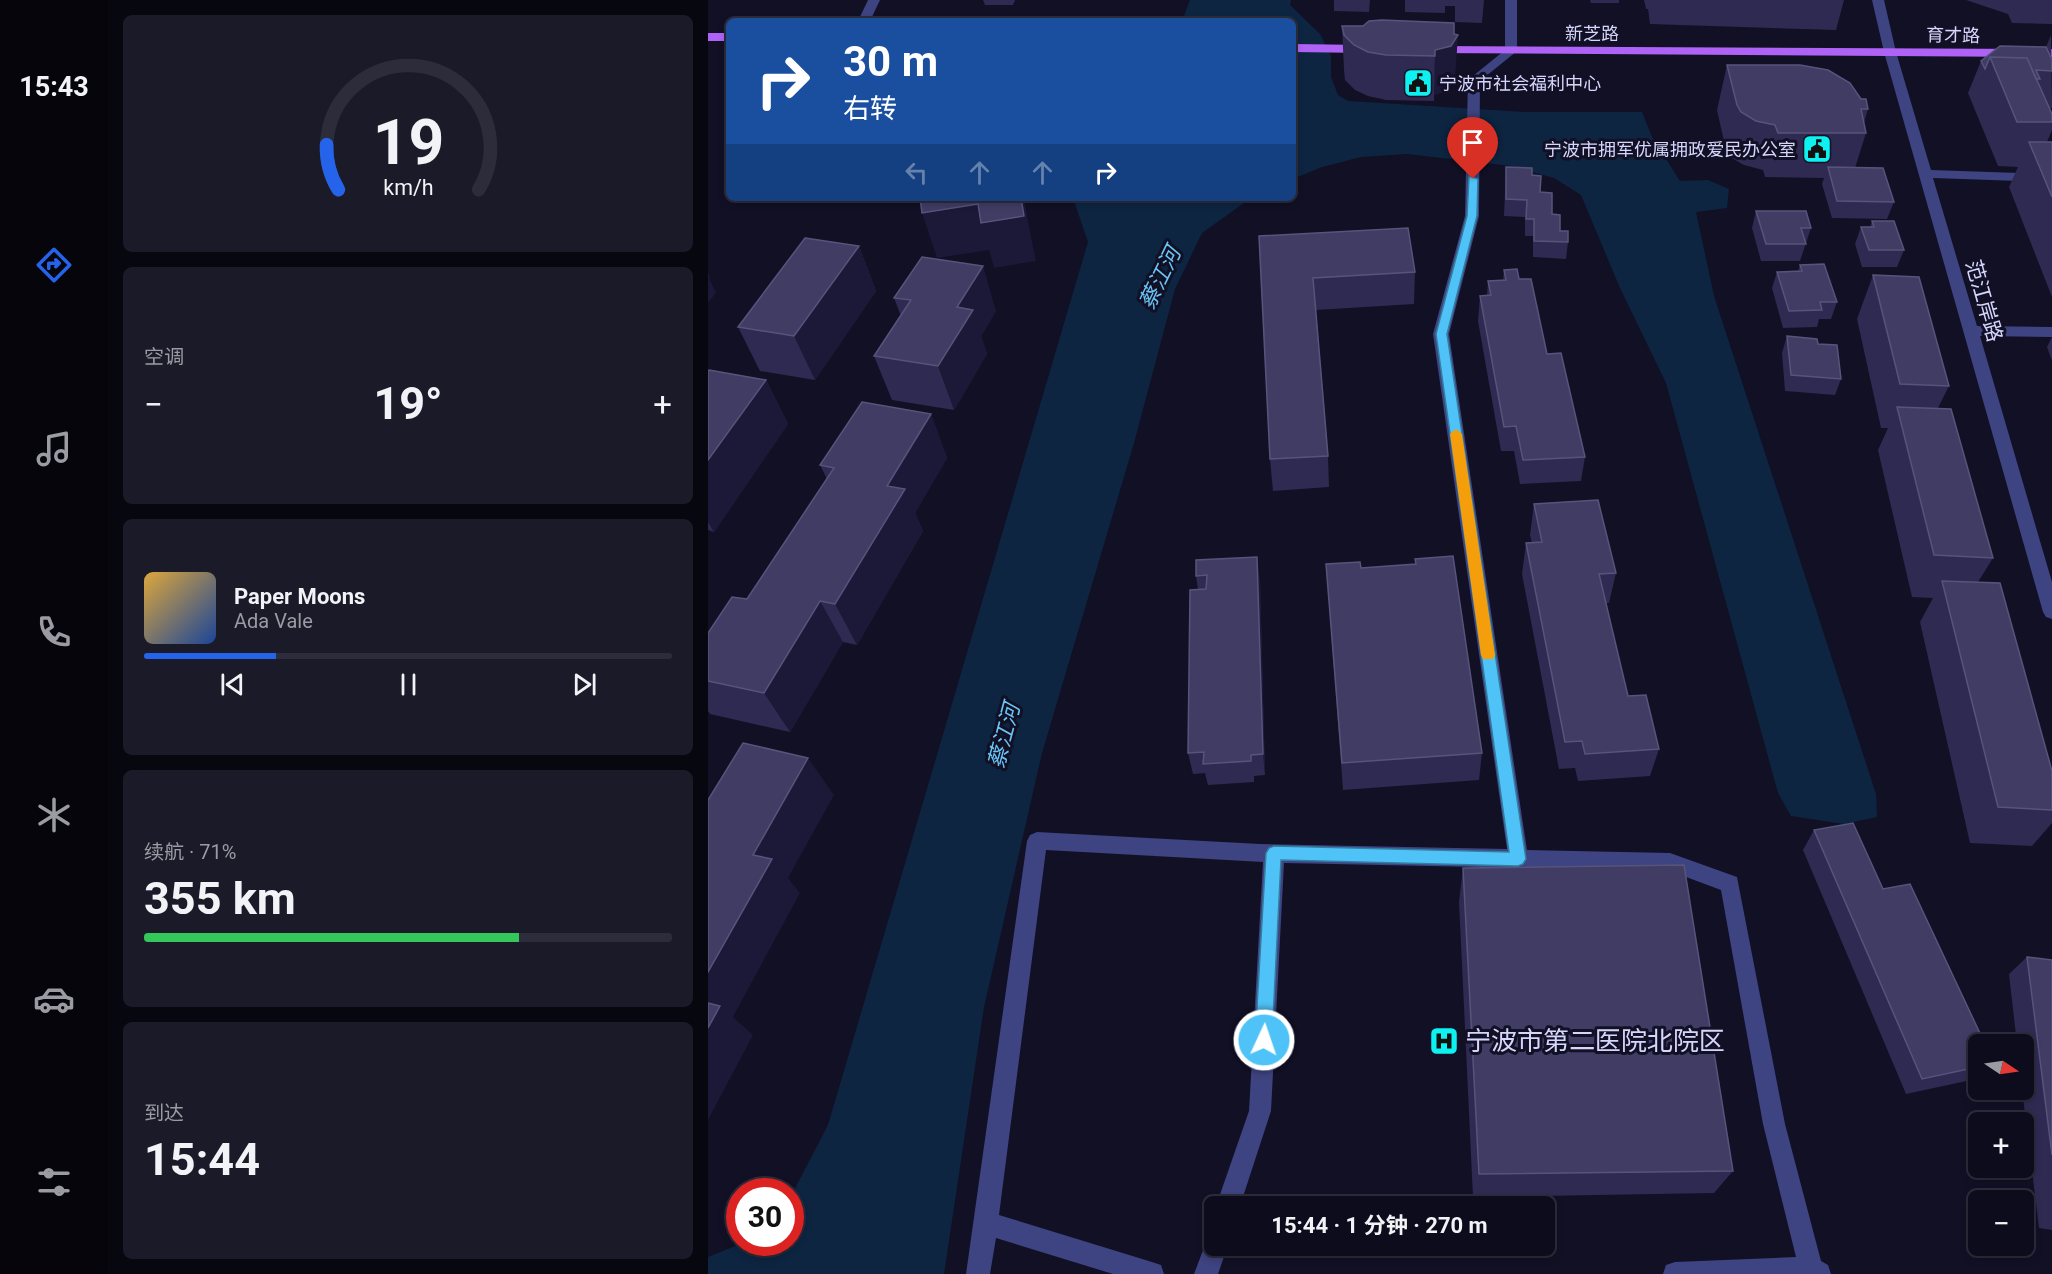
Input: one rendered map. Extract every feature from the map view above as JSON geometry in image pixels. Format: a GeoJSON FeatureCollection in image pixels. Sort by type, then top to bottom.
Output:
{"type":"FeatureCollection","features":[{"type":"Feature","properties":{"kind":"main road"},"geometry":{"type":"LineString","coordinates":[[708,37],[726,37]]}},
{"type":"Feature","properties":{"kind":"main road"},"geometry":{"type":"LineString","coordinates":[[1296,48],[1380,50]]}},
{"type":"Feature","properties":{"kind":"main road","name":"新芝路"},"geometry":{"type":"LineString","coordinates":[[1415,50],[1890,52]]}},
{"type":"Feature","properties":{"kind":"main road","name":"育才路"},"geometry":{"type":"LineString","coordinates":[[1890,52],[2052,53]]}},
{"type":"Feature","properties":{"kind":"street"},"geometry":{"type":"LineString","coordinates":[[865,18],[874,0]]}},
{"type":"Feature","properties":{"kind":"street"},"geometry":{"type":"LineString","coordinates":[[1511,0],[1511,51],[1474,80],[1472,216],[1442,334],[1518,859]]}},
{"type":"Feature","properties":{"kind":"street","name":"范江岸路"},"geometry":{"type":"LineString","coordinates":[[1878,0],[1890,52],[2052,612]]}},
{"type":"Feature","properties":{"kind":"street"},"geometry":{"type":"LineString","coordinates":[[1925,174],[2052,178]]}},
{"type":"Feature","properties":{"kind":"street"},"geometry":{"type":"LineString","coordinates":[[1971,331],[2052,332]]}},
{"type":"Feature","properties":{"kind":"street"},"geometry":{"type":"LineString","coordinates":[[978,1274],[1038,841],[1274,853],[1670,862],[1730,884],[1774,1124],[1815,1272],[1675,1274]]}},
{"type":"Feature","properties":{"kind":"street"},"geometry":{"type":"LineString","coordinates":[[1231,1196],[1260,1111],[1274,853]]}},
{"type":"Feature","properties":{"kind":"street"},"geometry":{"type":"LineString","coordinates":[[986,1223],[1152,1274]]}},
{"type":"Feature","properties":{"kind":"street"},"geometry":{"type":"LineString","coordinates":[[1206,1274],[1212,1256]]}},
{"type":"Feature","properties":{"kind":"water"},"geometry":{"type":"Polygon","coordinates":[[[1190,0],[1291,0],[1290,5],[1320,34],[1331,56],[1331,77],[1338,95],[1348,101],[1525,112],[1642,112],[1652,137],[1680,181],[1708,180],[1729,189],[1727,208],[1696,212],[1714,296],[1876,794],[1877,817],[1844,824],[1791,816],[1778,793],[1666,383],[1620,288],[1581,195],[1554,178],[1511,166],[1407,154],[1361,157],[1322,167],[1296,178],[1296,18],[1183,18],[1190,0]]]}},
{"type":"Feature","properties":{"kind":"water","name":"蔡江河"},"geometry":{"type":"Polygon","coordinates":[[[1074,201],[1247,201],[1202,233],[1175,289],[1134,443],[1042,753],[984,1007],[944,1274],[708,1274],[708,1257],[726,1250],[726,1256],[804,1256],[804,1178],[800,1178],[828,1125],[1088,242],[1074,201]]]}},
{"type":"Feature","properties":{"kind":"building"},"geometry":{"type":"Polygon","coordinates":[[[1369,21],[1454,23],[1454,34],[1458,35],[1451,46],[1435,50],[1435,56],[1386,55],[1368,52],[1354,45],[1344,35],[1342,26],[1363,26],[1369,21]]]}},
{"type":"Feature","properties":{"kind":"building"},"geometry":{"type":"Polygon","coordinates":[[[2000,46],[2046,47],[2052,60],[2052,71],[2036,70],[2040,79],[2036,79],[2027,58],[1990,57],[1985,69],[1981,61],[2000,46]]]}},
{"type":"Feature","properties":{"kind":"building"},"geometry":{"type":"Polygon","coordinates":[[[1990,57],[2027,58],[2052,114],[2052,122],[2017,122],[1990,57]]]}},
{"type":"Feature","properties":{"kind":"building"},"geometry":{"type":"Polygon","coordinates":[[[1727,65],[1800,65],[1828,70],[1850,83],[1861,99],[1866,99],[1868,109],[1861,109],[1866,133],[1778,133],[1775,125],[1756,121],[1741,112],[1737,105],[1727,65]]]}},
{"type":"Feature","properties":{"kind":"building"},"geometry":{"type":"Polygon","coordinates":[[[2029,142],[2052,142],[2052,197],[2029,142]]]}},
{"type":"Feature","properties":{"kind":"building"},"geometry":{"type":"Polygon","coordinates":[[[1506,167],[1532,168],[1532,175],[1541,176],[1540,192],[1552,193],[1552,214],[1560,215],[1560,231],[1568,231],[1568,242],[1534,241],[1534,219],[1526,219],[1527,200],[1506,199],[1506,167]]]}},
{"type":"Feature","properties":{"kind":"building"},"geometry":{"type":"Polygon","coordinates":[[[1828,167],[1883,168],[1894,202],[1837,201],[1828,167]]]}},
{"type":"Feature","properties":{"kind":"building"},"geometry":{"type":"Polygon","coordinates":[[[920,201],[1022,201],[1024,216],[981,223],[978,204],[922,213],[920,201]]]}},
{"type":"Feature","properties":{"kind":"building"},"geometry":{"type":"Polygon","coordinates":[[[1756,211],[1806,211],[1811,228],[1801,228],[1806,244],[1766,244],[1756,211]]]}},
{"type":"Feature","properties":{"kind":"building"},"geometry":{"type":"Polygon","coordinates":[[[1872,221],[1894,221],[1904,250],[1869,250],[1861,227],[1874,227],[1872,221]]]}},
{"type":"Feature","properties":{"kind":"building"},"geometry":{"type":"Polygon","coordinates":[[[1408,228],[1415,272],[1313,278],[1328,456],[1270,459],[1259,236],[1408,228]]]}},
{"type":"Feature","properties":{"kind":"building"},"geometry":{"type":"Polygon","coordinates":[[[805,238],[859,246],[794,336],[738,327],[805,238]]]}},
{"type":"Feature","properties":{"kind":"building"},"geometry":{"type":"Polygon","coordinates":[[[922,257],[983,266],[957,307],[973,310],[938,366],[874,356],[911,300],[894,298],[922,257]]]}},
{"type":"Feature","properties":{"kind":"building"},"geometry":{"type":"Polygon","coordinates":[[[1824,264],[1837,302],[1820,302],[1822,310],[1789,311],[1777,272],[1802,271],[1800,265],[1824,264]]]}},
{"type":"Feature","properties":{"kind":"building"},"geometry":{"type":"Polygon","coordinates":[[[1517,269],[1519,279],[1531,279],[1547,354],[1561,353],[1585,457],[1523,460],[1516,426],[1504,427],[1480,296],[1491,295],[1488,281],[1506,280],[1504,270],[1517,269]]]}},
{"type":"Feature","properties":{"kind":"building"},"geometry":{"type":"Polygon","coordinates":[[[1873,275],[1919,277],[1949,386],[1900,384],[1873,275]]]}},
{"type":"Feature","properties":{"kind":"building"},"geometry":{"type":"Polygon","coordinates":[[[1787,336],[1817,339],[1818,344],[1837,345],[1841,379],[1791,375],[1787,336]]]}},
{"type":"Feature","properties":{"kind":"building"},"geometry":{"type":"Polygon","coordinates":[[[709,370],[766,380],[708,460],[708,372],[709,370]]]}},
{"type":"Feature","properties":{"kind":"building"},"geometry":{"type":"Polygon","coordinates":[[[862,402],[931,414],[887,486],[905,489],[835,604],[820,601],[764,693],[708,681],[708,633],[732,597],[747,599],[834,468],[820,465],[862,402]]]}},
{"type":"Feature","properties":{"kind":"building"},"geometry":{"type":"Polygon","coordinates":[[[1897,407],[1951,409],[1993,558],[1934,555],[1897,407]]]}},
{"type":"Feature","properties":{"kind":"building"},"geometry":{"type":"Polygon","coordinates":[[[1598,500],[1616,573],[1599,574],[1628,696],[1646,695],[1659,749],[1585,754],[1582,741],[1565,742],[1526,543],[1542,542],[1534,504],[1598,500]]]}},
{"type":"Feature","properties":{"kind":"building"},"geometry":{"type":"Polygon","coordinates":[[[1453,556],[1482,753],[1342,763],[1326,564],[1360,562],[1361,568],[1416,564],[1415,559],[1453,556]]]}},
{"type":"Feature","properties":{"kind":"building"},"geometry":{"type":"Polygon","coordinates":[[[1257,557],[1263,754],[1251,755],[1251,761],[1203,764],[1204,752],[1188,753],[1190,590],[1206,589],[1207,575],[1196,576],[1196,560],[1257,557]]]}},
{"type":"Feature","properties":{"kind":"building"},"geometry":{"type":"Polygon","coordinates":[[[1942,581],[2000,583],[2052,771],[2052,810],[1998,807],[1942,581]]]}},
{"type":"Feature","properties":{"kind":"building"},"geometry":{"type":"Polygon","coordinates":[[[743,743],[808,758],[753,855],[772,859],[708,972],[708,800],[743,743]]]}},
{"type":"Feature","properties":{"kind":"building"},"geometry":{"type":"Polygon","coordinates":[[[1853,823],[1883,889],[1910,884],[1980,1034],[1968,1034],[1968,1069],[1922,1079],[1814,830],[1853,823]]]}},
{"type":"Feature","properties":{"kind":"building"},"geometry":{"type":"Polygon","coordinates":[[[1684,865],[1733,1171],[1479,1174],[1463,868],[1684,865]]]}},
{"type":"Feature","properties":{"kind":"building"},"geometry":{"type":"Polygon","coordinates":[[[2027,957],[2052,960],[2052,1155],[2027,957]]]}},
{"type":"Feature","properties":{"kind":"building"},"geometry":{"type":"Polygon","coordinates":[[[708,1003],[720,1006],[708,1028],[708,1003]]]}},
{"type":"Feature","properties":{"kind":"slow traffic"},"geometry":{"type":"LineString","coordinates":[[1456,434],[1488,655]]}},
{"type":"Feature","properties":{"kind":"place","name":"宁波市社会福利中心"},"geometry":{"type":"Point","coordinates":[1418,83]}},
{"type":"Feature","properties":{"kind":"place","name":"宁波市拥军优属拥政爱民办公室"},"geometry":{"type":"Point","coordinates":[1817,149]}},
{"type":"Feature","properties":{"kind":"place","name":"宁波市第二医院北院区"},"geometry":{"type":"Point","coordinates":[1444,1041]}},
{"type":"Feature","properties":{"kind":"route"},"geometry":{"type":"LineString","coordinates":[[1264,1040],[1274,853],[1518,859],[1442,334],[1472,216],[1473,179]]}}]}
